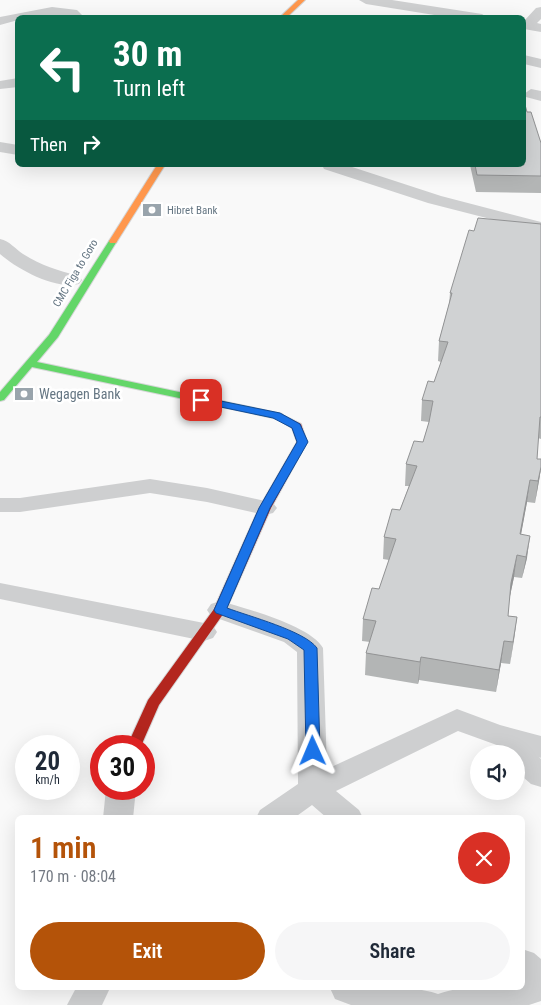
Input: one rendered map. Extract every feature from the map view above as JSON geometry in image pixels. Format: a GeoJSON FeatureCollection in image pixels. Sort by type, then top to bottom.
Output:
{"type":"FeatureCollection","features":[{"type":"Feature","properties":{"kind":"street"},"geometry":{"type":"LineString","coordinates":[[285,15],[302,0]]}},
{"type":"Feature","properties":{"kind":"street"},"geometry":{"type":"LineString","coordinates":[[297,15],[314,0]]}},
{"type":"Feature","properties":{"kind":"street"},"geometry":{"type":"LineString","coordinates":[[366,0],[483,13]]}},
{"type":"Feature","properties":{"kind":"street"},"geometry":{"type":"LineString","coordinates":[[21,15],[52,5],[72,15]]}},
{"type":"Feature","properties":{"kind":"street"},"geometry":{"type":"LineString","coordinates":[[0,8],[24,14]]}},
{"type":"Feature","properties":{"kind":"street"},"geometry":{"type":"LineString","coordinates":[[526,27],[541,10]]}},
{"type":"Feature","properties":{"kind":"street"},"geometry":{"type":"LineString","coordinates":[[0,21],[15,17]]}},
{"type":"Feature","properties":{"kind":"street"},"geometry":{"type":"LineString","coordinates":[[526,28],[541,28]]}},
{"type":"Feature","properties":{"kind":"street"},"geometry":{"type":"LineString","coordinates":[[526,59],[541,64]]}},
{"type":"Feature","properties":{"kind":"street"},"geometry":{"type":"LineString","coordinates":[[0,85],[15,82]]}},
{"type":"Feature","properties":{"kind":"street"},"geometry":{"type":"LineString","coordinates":[[0,147],[15,150]]}},
{"type":"Feature","properties":{"kind":"street"},"geometry":{"type":"LineString","coordinates":[[0,398],[33,364],[64,320],[142,191],[160,167]]}},
{"type":"Feature","properties":{"kind":"street"},"geometry":{"type":"LineString","coordinates":[[335,167],[364,178],[487,214],[541,227]]}},
{"type":"Feature","properties":{"kind":"street"},"geometry":{"type":"LineString","coordinates":[[0,244],[14,256],[43,273],[72,280]]}},
{"type":"Feature","properties":{"kind":"street"},"geometry":{"type":"LineString","coordinates":[[33,364],[276,415],[297,426],[302,442],[265,508],[220,610],[153,703],[139,735]]}},
{"type":"Feature","properties":{"kind":"street"},"geometry":{"type":"LineString","coordinates":[[0,504],[20,505],[150,486],[265,508]]}},
{"type":"Feature","properties":{"kind":"street"},"geometry":{"type":"LineString","coordinates":[[0,591],[204,632]]}},
{"type":"Feature","properties":{"kind":"street"},"geometry":{"type":"LineString","coordinates":[[220,610],[293,636],[310,648],[313,790]]}},
{"type":"Feature","properties":{"kind":"street"},"geometry":{"type":"LineString","coordinates":[[276,815],[313,790],[457,719],[493,734],[541,747]]}},
{"type":"Feature","properties":{"kind":"street"},"geometry":{"type":"LineString","coordinates":[[493,734],[506,745]]}},
{"type":"Feature","properties":{"kind":"street"},"geometry":{"type":"LineString","coordinates":[[525,762],[541,776]]}},
{"type":"Feature","properties":{"kind":"street"},"geometry":{"type":"LineString","coordinates":[[313,790],[344,815]]}},
{"type":"Feature","properties":{"kind":"street"},"geometry":{"type":"LineString","coordinates":[[118,815],[120,800]]}},
{"type":"Feature","properties":{"kind":"street"},"geometry":{"type":"LineString","coordinates":[[525,966],[541,979]]}},
{"type":"Feature","properties":{"kind":"street"},"geometry":{"type":"LineString","coordinates":[[448,1005],[500,1000],[541,986]]}},
{"type":"Feature","properties":{"kind":"street"},"geometry":{"type":"LineString","coordinates":[[84,1005],[93,990]]}},
{"type":"Feature","properties":{"kind":"street"},"geometry":{"type":"LineString","coordinates":[[351,990],[397,1004],[426,1005]]}},
{"type":"Feature","properties":{"kind":"building"},"geometry":{"type":"Polygon","coordinates":[[[526,108],[527,112],[531,112],[541,143],[541,176],[477,175],[475,167],[526,167],[526,108]]]}},
{"type":"Feature","properties":{"kind":"building"},"geometry":{"type":"Polygon","coordinates":[[[478,218],[541,224],[541,417],[537,459],[541,459],[541,467],[538,481],[530,480],[520,534],[530,536],[526,557],[517,555],[511,583],[508,616],[517,617],[513,642],[504,641],[499,670],[421,657],[420,662],[366,653],[376,621],[363,619],[372,588],[379,589],[396,539],[384,537],[392,509],[400,510],[417,466],[406,464],[414,441],[423,442],[429,422],[433,401],[422,400],[428,381],[434,382],[448,342],[439,341],[452,293],[450,293],[469,230],[474,231],[478,218]]]}},
{"type":"Feature","properties":{"kind":"traffic: fast"},"geometry":{"type":"LineString","coordinates":[[0,398],[53,337],[113,241]]}},
{"type":"Feature","properties":{"kind":"traffic: fast"},"geometry":{"type":"LineString","coordinates":[[33,364],[278,416]]}},
{"type":"Feature","properties":{"kind":"traffic: slow"},"geometry":{"type":"LineString","coordinates":[[285,15],[302,0]]}},
{"type":"Feature","properties":{"kind":"traffic: slow"},"geometry":{"type":"LineString","coordinates":[[113,241],[160,167]]}},
{"type":"Feature","properties":{"kind":"traffic: jam"},"geometry":{"type":"LineString","coordinates":[[139,735],[153,703],[220,610],[265,508],[302,442],[297,426],[278,416]]}},
{"type":"Feature","properties":{"kind":"place","name":"Hibret Bank"},"geometry":{"type":"Point","coordinates":[152,210]}},
{"type":"Feature","properties":{"kind":"place","name":"Wegagen Bank"},"geometry":{"type":"Point","coordinates":[24,394]}},
{"type":"Feature","properties":{"kind":"route"},"geometry":{"type":"LineString","coordinates":[[201,400],[276,415],[297,426],[302,442],[265,508],[220,610],[293,636],[310,648],[313,751]]}}]}
